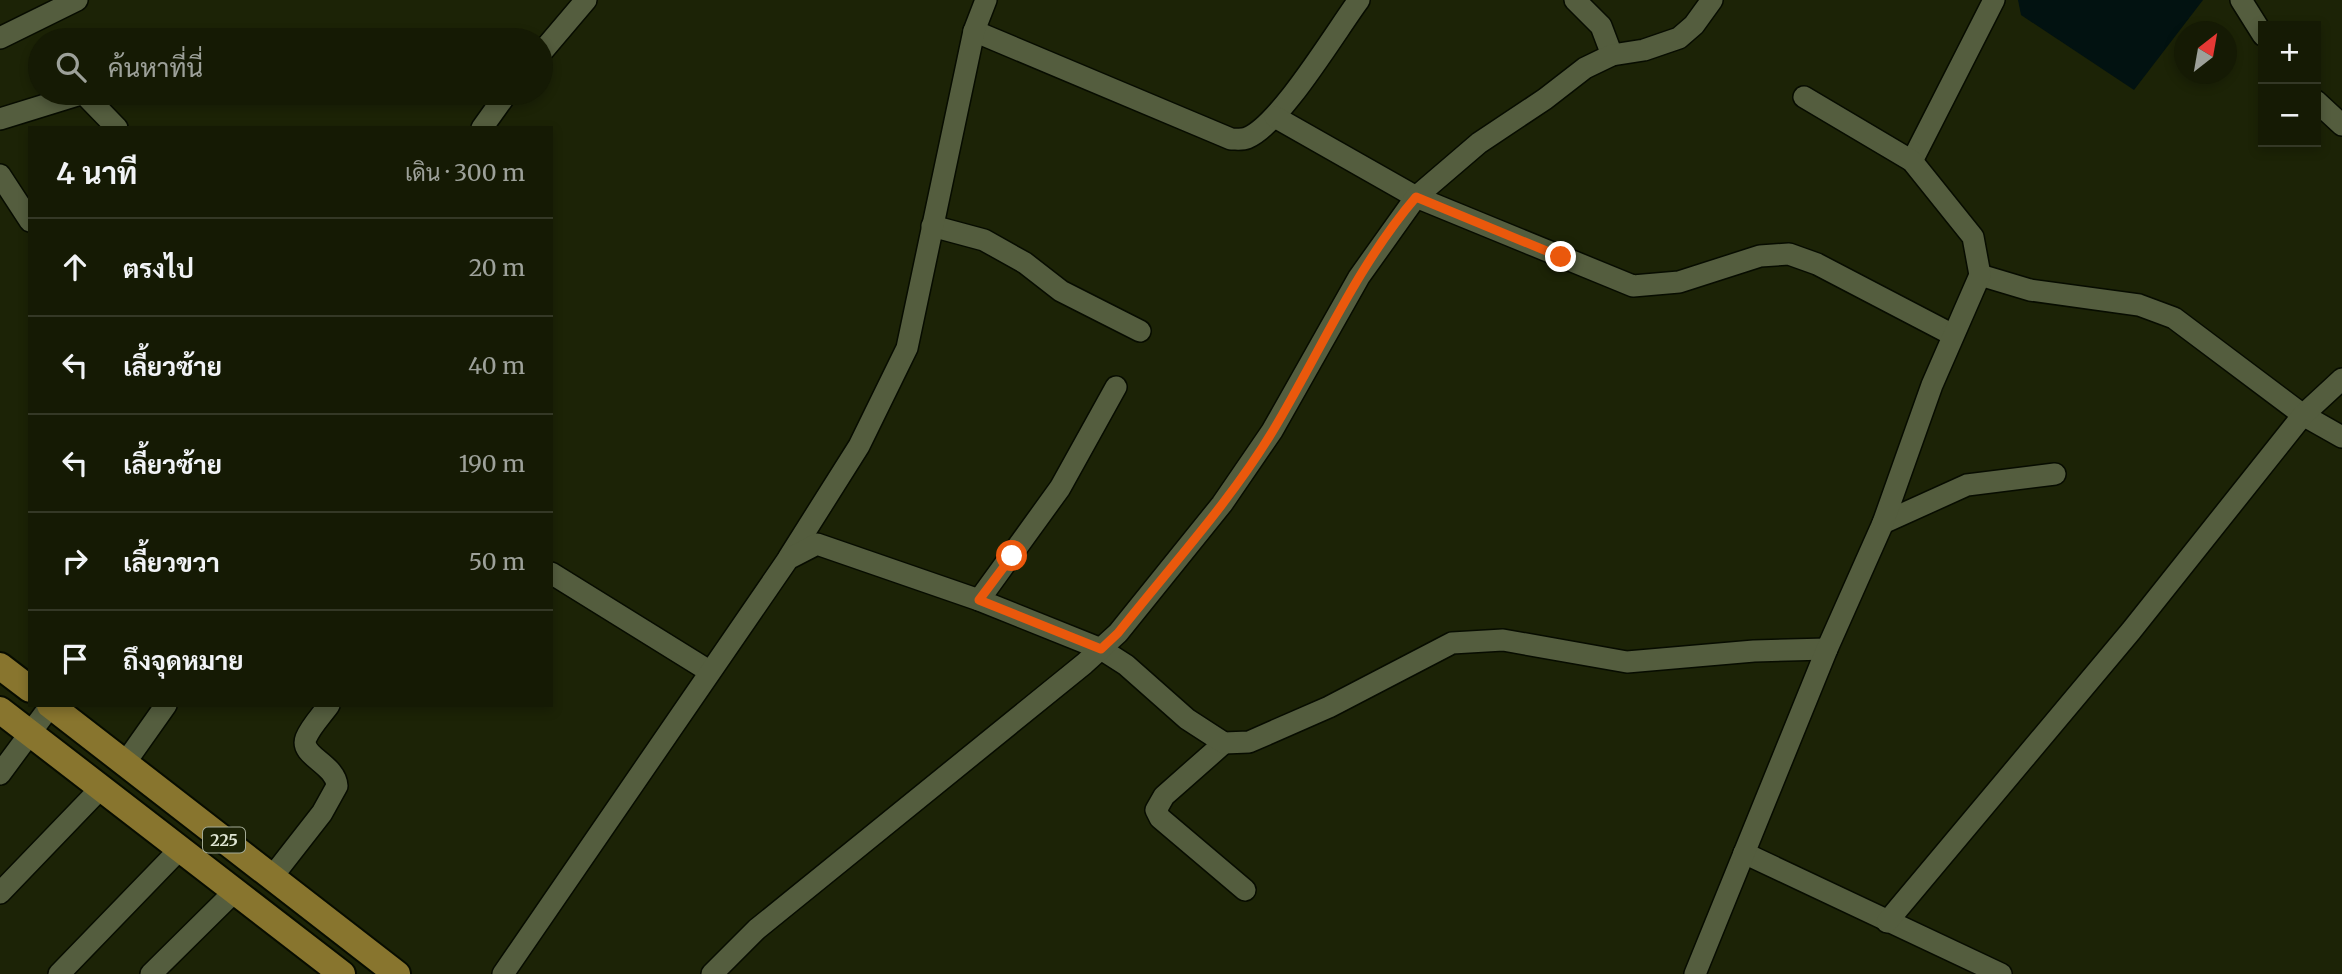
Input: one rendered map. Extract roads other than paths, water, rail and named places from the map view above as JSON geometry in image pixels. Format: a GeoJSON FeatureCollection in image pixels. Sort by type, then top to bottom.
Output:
{"type":"FeatureCollection","features":[{"type":"Feature","properties":{"kind":"main road"},"geometry":{"type":"LineString","coordinates":[[0,666],[28,687]]}},
{"type":"Feature","properties":{"kind":"main road","name":"225"},"geometry":{"type":"LineString","coordinates":[[54,707],[397,974]]}},
{"type":"Feature","properties":{"kind":"main road","name":"225"},"geometry":{"type":"LineString","coordinates":[[0,710],[342,974]]}},
{"type":"Feature","properties":{"kind":"street"},"geometry":{"type":"LineString","coordinates":[[0,38],[77,0]]}},
{"type":"Feature","properties":{"kind":"street"},"geometry":{"type":"LineString","coordinates":[[553,39],[586,0]]}},
{"type":"Feature","properties":{"kind":"street"},"geometry":{"type":"LineString","coordinates":[[503,974],[788,559],[859,446],[907,348],[974,30],[986,0]]}},
{"type":"Feature","properties":{"kind":"street"},"geometry":{"type":"LineString","coordinates":[[974,30],[1231,139],[1249,137],[1275,117],[1359,0]]}},
{"type":"Feature","properties":{"kind":"street"},"geometry":{"type":"LineString","coordinates":[[1575,0],[1601,26],[1612,55]]}},
{"type":"Feature","properties":{"kind":"street"},"geometry":{"type":"LineString","coordinates":[[712,974],[757,929],[1118,633],[1222,504],[1272,431],[1359,277],[1416,197],[1479,143],[1545,99],[1585,68],[1612,55],[1644,50],[1679,38],[1694,25],[1712,0]]}},
{"type":"Feature","properties":{"kind":"street"},"geometry":{"type":"LineString","coordinates":[[1912,161],[1994,0]]}},
{"type":"Feature","properties":{"kind":"street"},"geometry":{"type":"LineString","coordinates":[[2241,0],[2258,27]]}},
{"type":"Feature","properties":{"kind":"street"},"geometry":{"type":"LineString","coordinates":[[1695,974],[1827,649],[1883,523],[1953,335],[1980,275],[1973,237],[1912,161],[1804,97]]}},
{"type":"Feature","properties":{"kind":"street"},"geometry":{"type":"LineString","coordinates":[[0,120],[47,105]]}},
{"type":"Feature","properties":{"kind":"street"},"geometry":{"type":"LineString","coordinates":[[95,105],[115,126]]}},
{"type":"Feature","properties":{"kind":"street"},"geometry":{"type":"LineString","coordinates":[[483,126],[499,105]]}},
{"type":"Feature","properties":{"kind":"street"},"geometry":{"type":"LineString","coordinates":[[2321,106],[2342,125]]}},
{"type":"Feature","properties":{"kind":"street"},"geometry":{"type":"LineString","coordinates":[[1275,117],[1416,197],[1633,286],[1679,282],[1760,256],[1789,254],[1817,264],[1953,335]]}},
{"type":"Feature","properties":{"kind":"street"},"geometry":{"type":"LineString","coordinates":[[0,175],[28,218]]}},
{"type":"Feature","properties":{"kind":"street"},"geometry":{"type":"LineString","coordinates":[[933,226],[984,240],[1025,263],[1061,291],[1140,331]]}},
{"type":"Feature","properties":{"kind":"street"},"geometry":{"type":"LineString","coordinates":[[1980,275],[2030,290],[2139,305],[2174,318],[2303,415],[2342,437]]}},
{"type":"Feature","properties":{"kind":"street"},"geometry":{"type":"LineString","coordinates":[[1887,922],[2130,631],[2303,415],[2342,379]]}},
{"type":"Feature","properties":{"kind":"street"},"geometry":{"type":"LineString","coordinates":[[979,600],[1060,488],[1116,387]]}},
{"type":"Feature","properties":{"kind":"street"},"geometry":{"type":"LineString","coordinates":[[1883,523],[1967,485],[2055,474]]}},
{"type":"Feature","properties":{"kind":"street"},"geometry":{"type":"LineString","coordinates":[[788,559],[817,544],[979,600],[1101,649],[1126,665],[1187,719],[1224,743],[1249,742],[1329,707],[1452,643],[1503,640],[1627,662],[1754,651],[1827,649]]}},
{"type":"Feature","properties":{"kind":"street"},"geometry":{"type":"LineString","coordinates":[[553,574],[709,671]]}},
{"type":"Feature","properties":{"kind":"street"},"geometry":{"type":"LineString","coordinates":[[0,774],[50,707]]}},
{"type":"Feature","properties":{"kind":"street"},"geometry":{"type":"LineString","coordinates":[[125,763],[165,707]]}},
{"type":"Feature","properties":{"kind":"street"},"geometry":{"type":"LineString","coordinates":[[272,877],[321,813],[337,786],[332,771],[307,750],[305,744],[306,737],[328,707]]}},
{"type":"Feature","properties":{"kind":"street"},"geometry":{"type":"LineString","coordinates":[[1224,743],[1164,796],[1156,810],[1160,818],[1245,890]]}},
{"type":"Feature","properties":{"kind":"street"},"geometry":{"type":"LineString","coordinates":[[0,893],[101,788]]}},
{"type":"Feature","properties":{"kind":"street"},"geometry":{"type":"LineString","coordinates":[[59,974],[180,849]]}},
{"type":"Feature","properties":{"kind":"street"},"geometry":{"type":"LineString","coordinates":[[1744,853],[2001,974]]}},
{"type":"Feature","properties":{"kind":"street"},"geometry":{"type":"LineString","coordinates":[[151,974],[234,891]]}}]}
